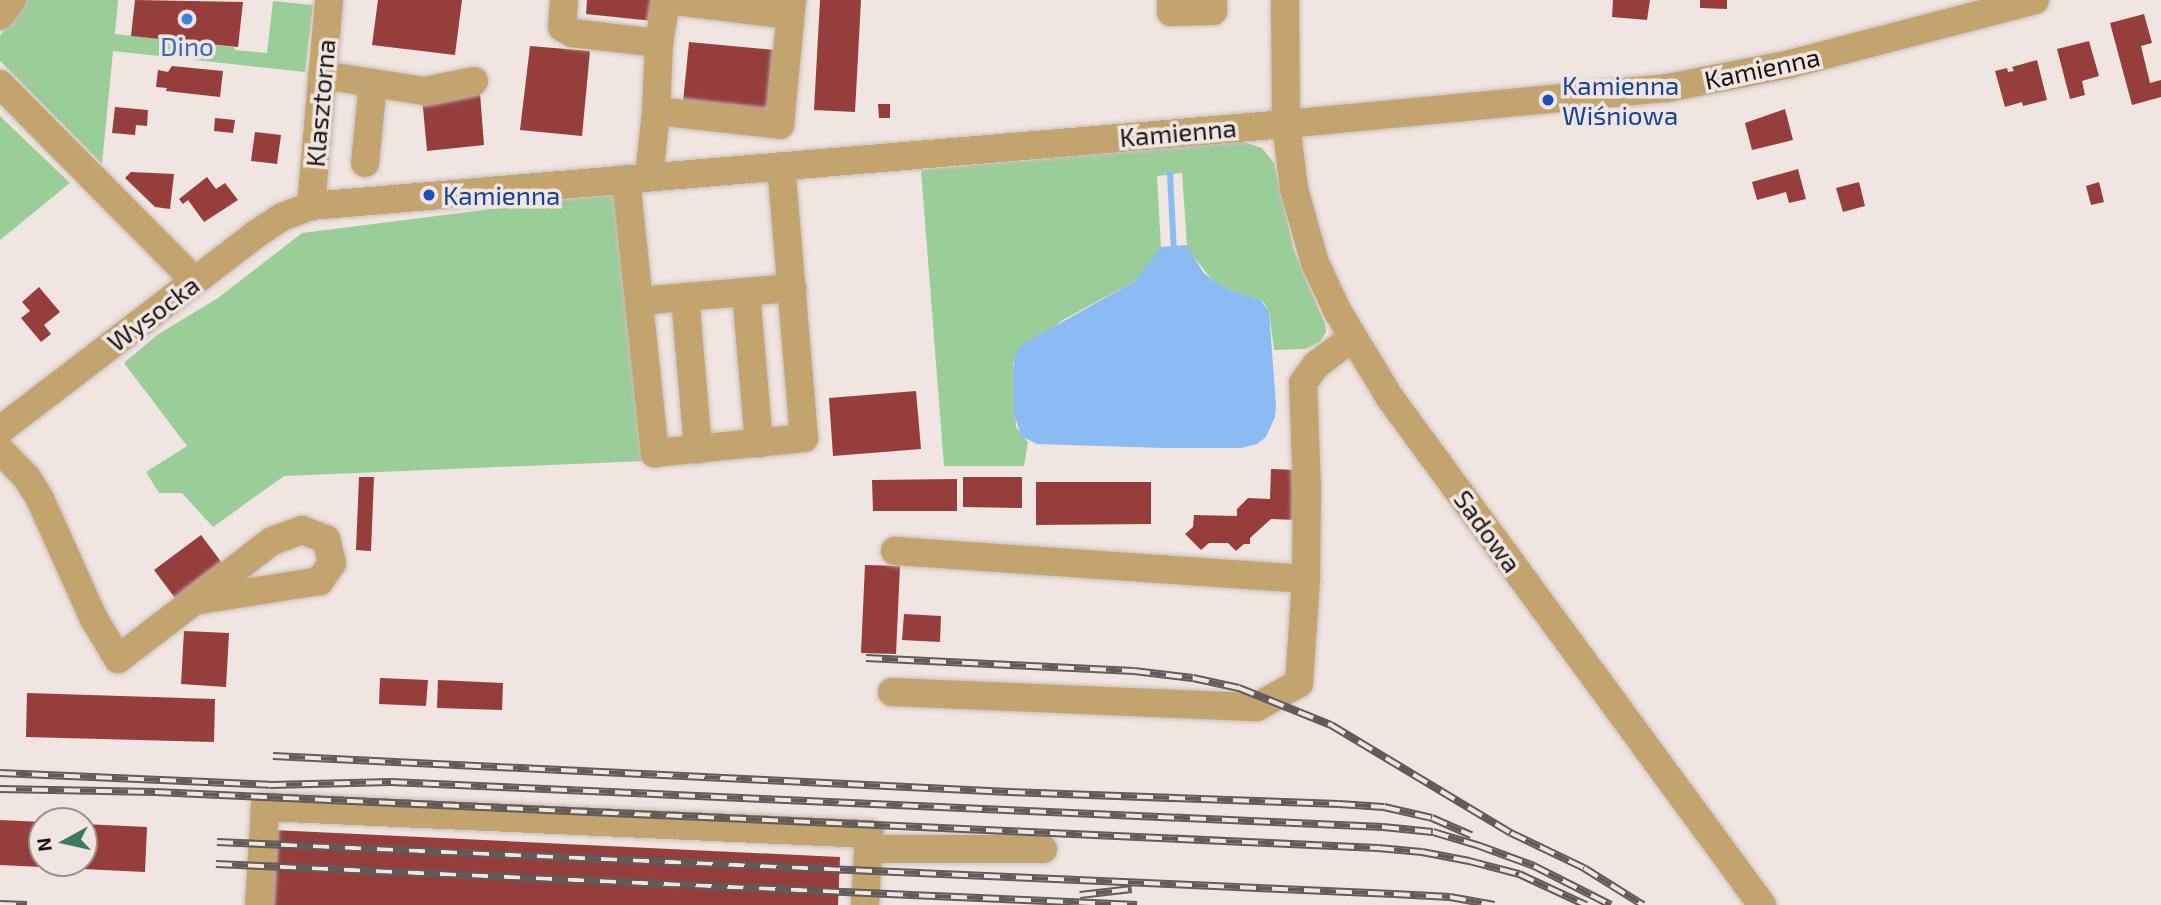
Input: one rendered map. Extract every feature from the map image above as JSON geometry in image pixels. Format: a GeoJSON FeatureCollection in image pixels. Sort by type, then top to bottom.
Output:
{"type":"FeatureCollection","features":[{"type":"Feature","properties":{"kind":"street","name":"Klasztorna"},"geometry":{"type":"LineString","coordinates":[[311,206],[329,0]]}},
{"type":"Feature","properties":{"kind":"street"},"geometry":{"type":"LineString","coordinates":[[564,0],[562,27],[572,33],[659,43]]}},
{"type":"Feature","properties":{"kind":"street"},"geometry":{"type":"LineString","coordinates":[[656,111],[780,125],[791,7],[666,0],[659,43],[656,111],[638,178],[639,301],[655,453],[804,438],[781,166]]}},
{"type":"Feature","properties":{"kind":"street"},"geometry":{"type":"LineString","coordinates":[[1171,0],[1171,12],[1213,11],[1213,0]]}},
{"type":"Feature","properties":{"kind":"street","name":"Sadowa"},"geometry":{"type":"LineString","coordinates":[[1284,0],[1286,124],[1294,190],[1315,263],[1352,338],[1390,398],[1762,905]]}},
{"type":"Feature","properties":{"kind":"street","name":"Kamienna"},"geometry":{"type":"LineString","coordinates":[[311,206],[1286,124],[1667,88],[1790,64],[2006,4],[2035,0]]}},
{"type":"Feature","properties":{"kind":"street"},"geometry":{"type":"LineString","coordinates":[[322,75],[424,91],[474,81]]}},
{"type":"Feature","properties":{"kind":"street"},"geometry":{"type":"LineString","coordinates":[[365,163],[373,83]]}},
{"type":"Feature","properties":{"kind":"street"},"geometry":{"type":"LineString","coordinates":[[0,84],[195,281]]}},
{"type":"Feature","properties":{"kind":"street","name":"Wysocka"},"geometry":{"type":"LineString","coordinates":[[0,430],[282,217],[311,206]]}},
{"type":"Feature","properties":{"kind":"street"},"geometry":{"type":"LineString","coordinates":[[639,301],[792,288]]}},
{"type":"Feature","properties":{"kind":"street"},"geometry":{"type":"LineString","coordinates":[[746,292],[759,443]]}},
{"type":"Feature","properties":{"kind":"street"},"geometry":{"type":"LineString","coordinates":[[685,297],[698,449]]}},
{"type":"Feature","properties":{"kind":"street"},"geometry":{"type":"LineString","coordinates":[[892,692],[1257,707],[1298,684],[1306,579],[1307,490],[1303,383],[1316,365],[1352,338]]}},
{"type":"Feature","properties":{"kind":"street"},"geometry":{"type":"LineString","coordinates":[[0,450],[27,478],[40,499],[94,619],[118,659],[194,601]]}},
{"type":"Feature","properties":{"kind":"street"},"geometry":{"type":"LineString","coordinates":[[895,551],[1306,579]]}},
{"type":"Feature","properties":{"kind":"street"},"geometry":{"type":"LineString","coordinates":[[260,905],[265,807],[869,834],[865,905]]}},
{"type":"Feature","properties":{"kind":"street"},"geometry":{"type":"LineString","coordinates":[[868,849],[1043,849]]}},
{"type":"Feature","properties":{"kind":"green space"},"geometry":{"type":"Polygon","coordinates":[[[26,0],[118,0],[115,34],[267,53],[273,1],[313,5],[305,72],[113,51],[102,164],[0,61],[0,36],[26,0]]]}},
{"type":"Feature","properties":{"kind":"green space"},"geometry":{"type":"Polygon","coordinates":[[[0,116],[70,183],[0,240],[0,116]]]}},
{"type":"Feature","properties":{"kind":"green space"},"geometry":{"type":"Polygon","coordinates":[[[1241,141],[1262,148],[1274,163],[1294,251],[1325,324],[1326,332],[1320,342],[1305,349],[1274,350],[1269,311],[1265,304],[1260,299],[1235,292],[1212,280],[1191,253],[1187,245],[1182,173],[1157,176],[1161,247],[1148,268],[1135,281],[1061,321],[1013,363],[1016,427],[1028,442],[1024,466],[944,466],[921,170],[1241,141]]]}},
{"type":"Feature","properties":{"kind":"green space"},"geometry":{"type":"Polygon","coordinates":[[[620,193],[645,461],[284,476],[213,527],[182,493],[159,493],[146,472],[187,446],[124,363],[157,335],[218,298],[302,233],[620,193]]]}},
{"type":"Feature","properties":{"kind":"water"},"geometry":{"type":"Polygon","coordinates":[[[1187,245],[1203,272],[1212,280],[1235,292],[1260,299],[1269,311],[1276,405],[1275,417],[1266,437],[1257,444],[1240,448],[1163,448],[1037,444],[1021,436],[1014,413],[1013,373],[1015,354],[1023,344],[1135,281],[1161,247],[1187,245]]]}},
{"type":"Feature","properties":{"kind":"building","name":"Dino"},"geometry":{"type":"Polygon","coordinates":[[[135,0],[243,2],[238,47],[131,36],[135,0]]]}},
{"type":"Feature","properties":{"kind":"building"},"geometry":{"type":"Polygon","coordinates":[[[378,0],[462,0],[455,55],[372,45],[378,0]]]}},
{"type":"Feature","properties":{"kind":"building"},"geometry":{"type":"Polygon","coordinates":[[[587,0],[655,0],[653,21],[586,14],[587,0]]]}},
{"type":"Feature","properties":{"kind":"building"},"geometry":{"type":"Polygon","coordinates":[[[820,0],[861,0],[855,112],[814,110],[820,0]]]}},
{"type":"Feature","properties":{"kind":"building"},"geometry":{"type":"Polygon","coordinates":[[[1613,0],[1650,0],[1647,20],[1612,17],[1613,0]]]}},
{"type":"Feature","properties":{"kind":"building"},"geometry":{"type":"Polygon","coordinates":[[[1700,0],[1727,0],[1727,9],[1700,8],[1700,0]]]}},
{"type":"Feature","properties":{"kind":"building"},"geometry":{"type":"Polygon","coordinates":[[[2144,14],[2152,43],[2141,46],[2150,83],[2161,80],[2161,97],[2132,105],[2110,23],[2144,14]]]}},
{"type":"Feature","properties":{"kind":"building"},"geometry":{"type":"Polygon","coordinates":[[[2089,41],[2099,76],[2082,81],[2085,95],[2070,99],[2057,49],[2089,41]]]}},
{"type":"Feature","properties":{"kind":"building"},"geometry":{"type":"Polygon","coordinates":[[[689,42],[774,50],[768,111],[683,102],[689,42]]]}},
{"type":"Feature","properties":{"kind":"building"},"geometry":{"type":"Polygon","coordinates":[[[530,46],[590,51],[582,136],[520,130],[530,46]]]}},
{"type":"Feature","properties":{"kind":"building"},"geometry":{"type":"Polygon","coordinates":[[[2037,60],[2047,100],[2023,106],[2022,102],[2005,107],[1995,71],[2007,68],[2008,72],[2014,71],[2012,67],[2037,60]]]}},
{"type":"Feature","properties":{"kind":"building"},"geometry":{"type":"Polygon","coordinates":[[[172,66],[223,71],[220,97],[166,91],[167,88],[156,87],[158,70],[168,72],[172,66]]]}},
{"type":"Feature","properties":{"kind":"building"},"geometry":{"type":"Polygon","coordinates":[[[480,93],[484,145],[427,151],[422,97],[480,93]]]}},
{"type":"Feature","properties":{"kind":"building"},"geometry":{"type":"Polygon","coordinates":[[[878,104],[890,104],[890,118],[879,118],[878,104]]]}},
{"type":"Feature","properties":{"kind":"building"},"geometry":{"type":"Polygon","coordinates":[[[115,107],[148,110],[147,126],[136,125],[135,135],[112,133],[115,107]]]}},
{"type":"Feature","properties":{"kind":"building"},"geometry":{"type":"Polygon","coordinates":[[[1785,109],[1793,140],[1752,150],[1745,123],[1785,109]]]}},
{"type":"Feature","properties":{"kind":"building"},"geometry":{"type":"Polygon","coordinates":[[[215,118],[235,120],[233,133],[214,131],[215,118]]]}},
{"type":"Feature","properties":{"kind":"building"},"geometry":{"type":"Polygon","coordinates":[[[255,132],[281,135],[277,164],[251,161],[255,132]]]}},
{"type":"Feature","properties":{"kind":"building"},"geometry":{"type":"Polygon","coordinates":[[[1798,169],[1806,199],[1789,203],[1786,192],[1757,200],[1752,182],[1798,169]]]}},
{"type":"Feature","properties":{"kind":"building"},"geometry":{"type":"Polygon","coordinates":[[[131,172],[174,174],[170,209],[155,207],[125,178],[131,172]]]}},
{"type":"Feature","properties":{"kind":"building"},"geometry":{"type":"Polygon","coordinates":[[[207,177],[216,189],[225,183],[238,200],[204,222],[188,200],[183,204],[179,199],[207,177]]]}},
{"type":"Feature","properties":{"kind":"building"},"geometry":{"type":"Polygon","coordinates":[[[1859,182],[1865,206],[1843,212],[1836,188],[1859,182]]]}},
{"type":"Feature","properties":{"kind":"building"},"geometry":{"type":"Polygon","coordinates":[[[2099,182],[2104,202],[2091,205],[2086,186],[2099,182]]]}},
{"type":"Feature","properties":{"kind":"building"},"geometry":{"type":"Polygon","coordinates":[[[39,287],[60,312],[44,325],[51,334],[41,342],[21,318],[30,311],[22,302],[39,287]]]}},
{"type":"Feature","properties":{"kind":"building"},"geometry":{"type":"Polygon","coordinates":[[[916,391],[921,449],[833,456],[829,398],[916,391]]]}},
{"type":"Feature","properties":{"kind":"building"},"geometry":{"type":"Polygon","coordinates":[[[1271,469],[1299,470],[1297,520],[1271,519],[1250,538],[1250,544],[1244,544],[1236,551],[1228,543],[1209,543],[1201,550],[1185,534],[1193,527],[1194,515],[1237,516],[1237,509],[1248,498],[1270,499],[1271,469]]]}},
{"type":"Feature","properties":{"kind":"building"},"geometry":{"type":"Polygon","coordinates":[[[359,477],[374,477],[371,551],[356,550],[359,477]]]}},
{"type":"Feature","properties":{"kind":"building"},"geometry":{"type":"Polygon","coordinates":[[[963,477],[1022,477],[1022,508],[963,507],[963,477]]]}},
{"type":"Feature","properties":{"kind":"building"},"geometry":{"type":"Polygon","coordinates":[[[957,479],[957,511],[873,511],[872,480],[957,479]]]}},
{"type":"Feature","properties":{"kind":"building"},"geometry":{"type":"Polygon","coordinates":[[[1036,482],[1151,482],[1151,524],[1036,525],[1036,482]]]}},
{"type":"Feature","properties":{"kind":"building"},"geometry":{"type":"Polygon","coordinates":[[[201,535],[222,563],[175,598],[154,570],[201,535]]]}},
{"type":"Feature","properties":{"kind":"building"},"geometry":{"type":"Polygon","coordinates":[[[865,565],[900,566],[896,654],[861,653],[865,565]]]}},
{"type":"Feature","properties":{"kind":"building"},"geometry":{"type":"Polygon","coordinates":[[[904,614],[941,616],[940,642],[902,640],[904,614]]]}},
{"type":"Feature","properties":{"kind":"building"},"geometry":{"type":"Polygon","coordinates":[[[184,631],[229,633],[226,687],[181,684],[184,631]]]}},
{"type":"Feature","properties":{"kind":"building"},"geometry":{"type":"Polygon","coordinates":[[[380,678],[428,680],[426,706],[379,704],[380,678]]]}},
{"type":"Feature","properties":{"kind":"building"},"geometry":{"type":"Polygon","coordinates":[[[438,680],[503,683],[502,710],[437,708],[438,680]]]}},
{"type":"Feature","properties":{"kind":"building"},"geometry":{"type":"Polygon","coordinates":[[[27,693],[215,699],[214,742],[26,737],[27,693]]]}},
{"type":"Feature","properties":{"kind":"building"},"geometry":{"type":"Polygon","coordinates":[[[0,820],[28,821],[28,866],[0,865],[0,820]]]}},
{"type":"Feature","properties":{"kind":"building"},"geometry":{"type":"Polygon","coordinates":[[[98,825],[147,827],[145,872],[98,870],[98,825]]]}},
{"type":"Feature","properties":{"kind":"building"},"geometry":{"type":"Polygon","coordinates":[[[273,830],[840,857],[838,905],[270,905],[273,830]]]}},
{"type":"Feature","properties":{"kind":"waterway"},"geometry":{"type":"LineString","coordinates":[[1170,174],[1174,253]]}},
{"type":"Feature","properties":{"kind":"railway"},"geometry":{"type":"LineString","coordinates":[[866,658],[1134,671],[1193,678],[1239,688],[1331,725],[1511,833],[1584,868],[1643,905]]}},
{"type":"Feature","properties":{"kind":"railway"},"geometry":{"type":"LineString","coordinates":[[273,756],[1009,792],[1339,804],[1384,807],[1432,818],[1471,835]]}},
{"type":"Feature","properties":{"kind":"railway"},"geometry":{"type":"LineString","coordinates":[[0,773],[270,785],[391,782],[1383,827],[1433,832],[1477,845],[1534,866],[1611,905]]}},
{"type":"Feature","properties":{"kind":"railway"},"geometry":{"type":"LineString","coordinates":[[0,789],[155,792],[1378,848],[1422,852],[1519,874],[1586,905]]}},
{"type":"Feature","properties":{"kind":"railway"},"geometry":{"type":"LineString","coordinates":[[217,842],[1394,894],[1450,897],[1494,905]]}},
{"type":"Feature","properties":{"kind":"railway"},"geometry":{"type":"LineString","coordinates":[[216,864],[1137,905]]}},
{"type":"Feature","properties":{"kind":"railway"},"geometry":{"type":"LineString","coordinates":[[1080,895],[1132,889]]}},
{"type":"Feature","properties":{"kind":"railway"},"geometry":{"type":"LineString","coordinates":[[0,904],[27,905]]}},
{"type":"Feature","properties":{"kind":"place","name":"Dino"},"geometry":{"type":"Point","coordinates":[187,19]}},
{"type":"Feature","properties":{"kind":"place","name":"Kamienna Wiśniowa"},"geometry":{"type":"Point","coordinates":[1548,100]}},
{"type":"Feature","properties":{"kind":"place","name":"Kamienna"},"geometry":{"type":"Point","coordinates":[429,195]}}]}
